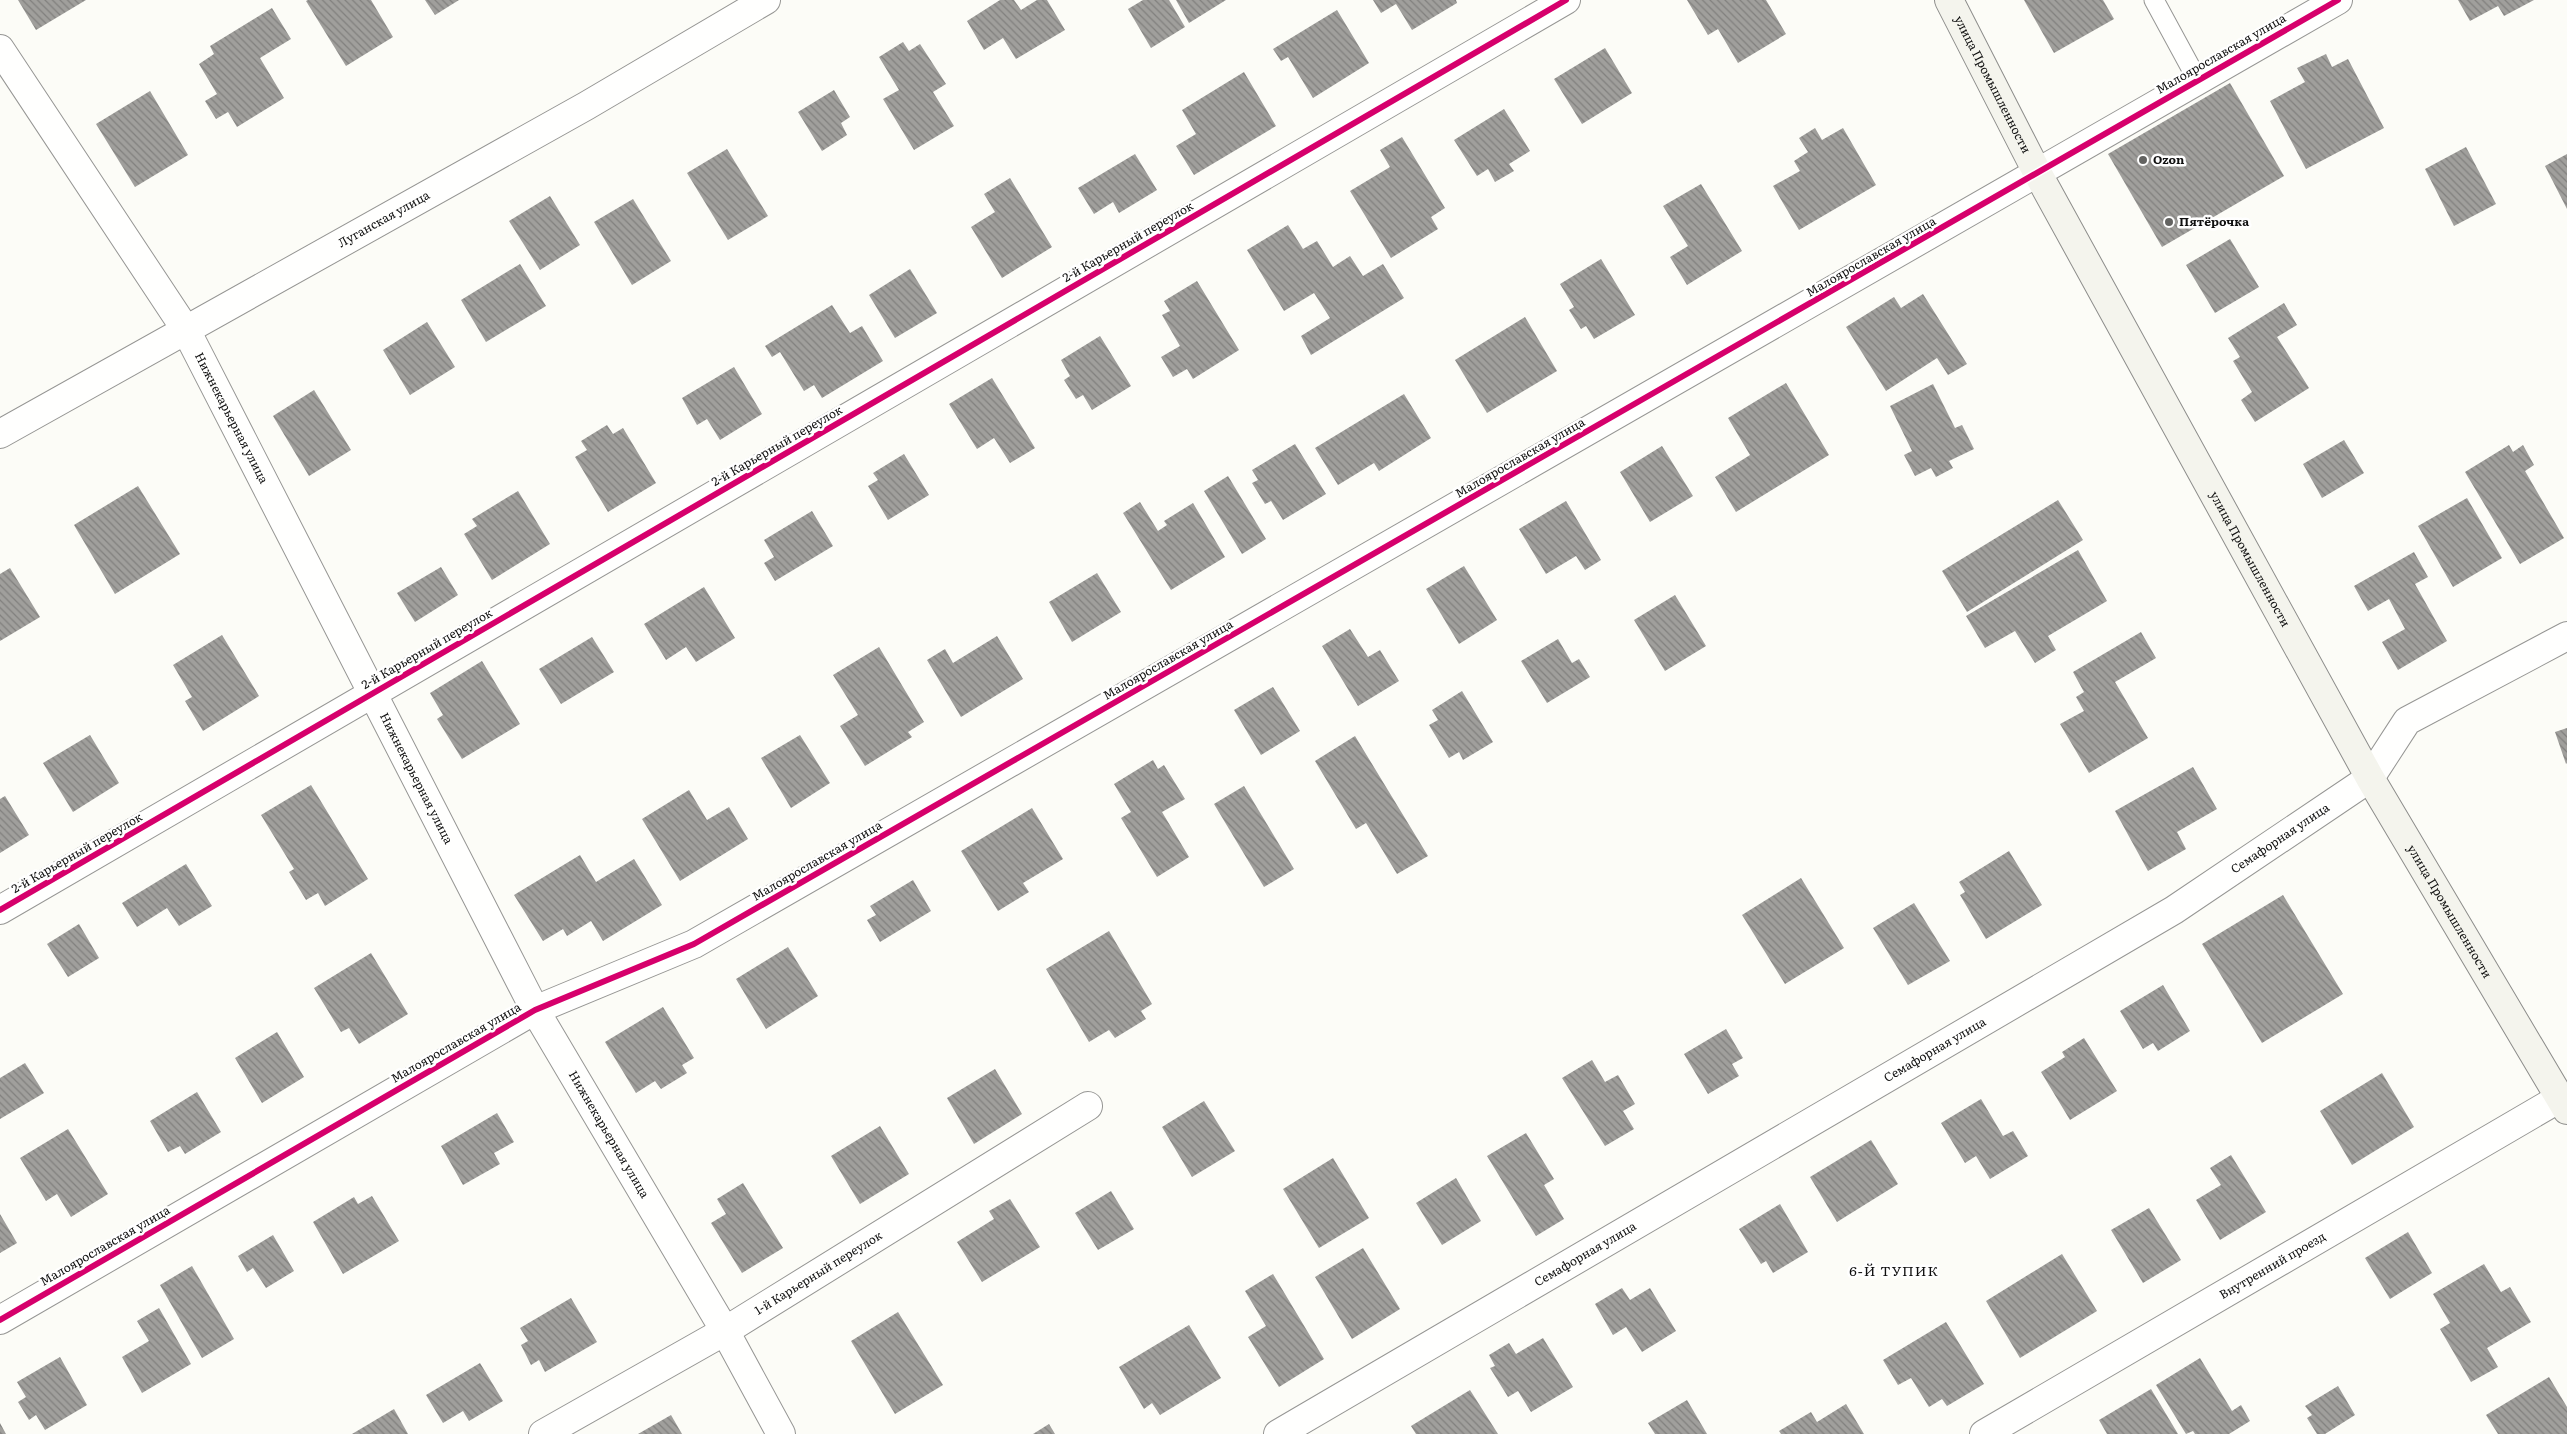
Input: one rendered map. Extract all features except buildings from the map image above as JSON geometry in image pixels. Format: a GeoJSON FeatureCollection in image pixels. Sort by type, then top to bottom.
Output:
{"type":"FeatureCollection","features":[{"type":"Feature","properties":{"kind":"main road","name":"улица Промышленности"},"geometry":{"type":"LineString","coordinates":[[1949,0],[2038,174],[2370,778],[2563,1104]]}},
{"type":"Feature","properties":{"kind":"street","name":"Луганская улица"},"geometry":{"type":"LineString","coordinates":[[0,434],[586,106],[766,0]]}},
{"type":"Feature","properties":{"kind":"street","name":"2-й Карьерный переулок"},"geometry":{"type":"LineString","coordinates":[[0,910],[1566,0]]}},
{"type":"Feature","properties":{"kind":"street","name":"Малоярославская улица"},"geometry":{"type":"LineString","coordinates":[[0,1320],[535,1010],[694,944],[2038,174],[2338,0]]}},
{"type":"Feature","properties":{"kind":"street","name":"Нижнекарьерная улица"},"geometry":{"type":"LineString","coordinates":[[0,49],[186,330],[535,1010],[725,1331],[781,1434]]}},
{"type":"Feature","properties":{"kind":"street","name":"Семафорная улица"},"geometry":{"type":"LineString","coordinates":[[1278,1434],[2174,910],[2370,778],[2407,721],[2567,636]]}},
{"type":"Feature","properties":{"kind":"street","name":"Внутренний проезд"},"geometry":{"type":"LineString","coordinates":[[1984,1434],[2563,1104]]}},
{"type":"Feature","properties":{"kind":"street","name":"1-й Карьерный переулок"},"geometry":{"type":"LineString","coordinates":[[543,1434],[725,1331],[1088,1106]]}},
{"type":"Feature","properties":{"kind":"lane"},"geometry":{"type":"LineString","coordinates":[[2154,0],[2198,81]]}},
{"type":"Feature","properties":{"kind":"cycle path"},"geometry":{"type":"LineString","coordinates":[[0,910],[1566,0]]}},
{"type":"Feature","properties":{"kind":"cycle path"},"geometry":{"type":"LineString","coordinates":[[0,1320],[535,1010],[694,944],[2338,0]]}},
{"type":"Feature","properties":{"kind":"place","name":"Ozon"},"geometry":{"type":"Point","coordinates":[2143,160]}},
{"type":"Feature","properties":{"kind":"place","name":"Пятёрочка"},"geometry":{"type":"Point","coordinates":[2169,222]}},
{"type":"Feature","properties":{"kind":"district","name":"6-Й ТУПИК"},"geometry":{"type":"Point","coordinates":[1894,1271]}}]}
